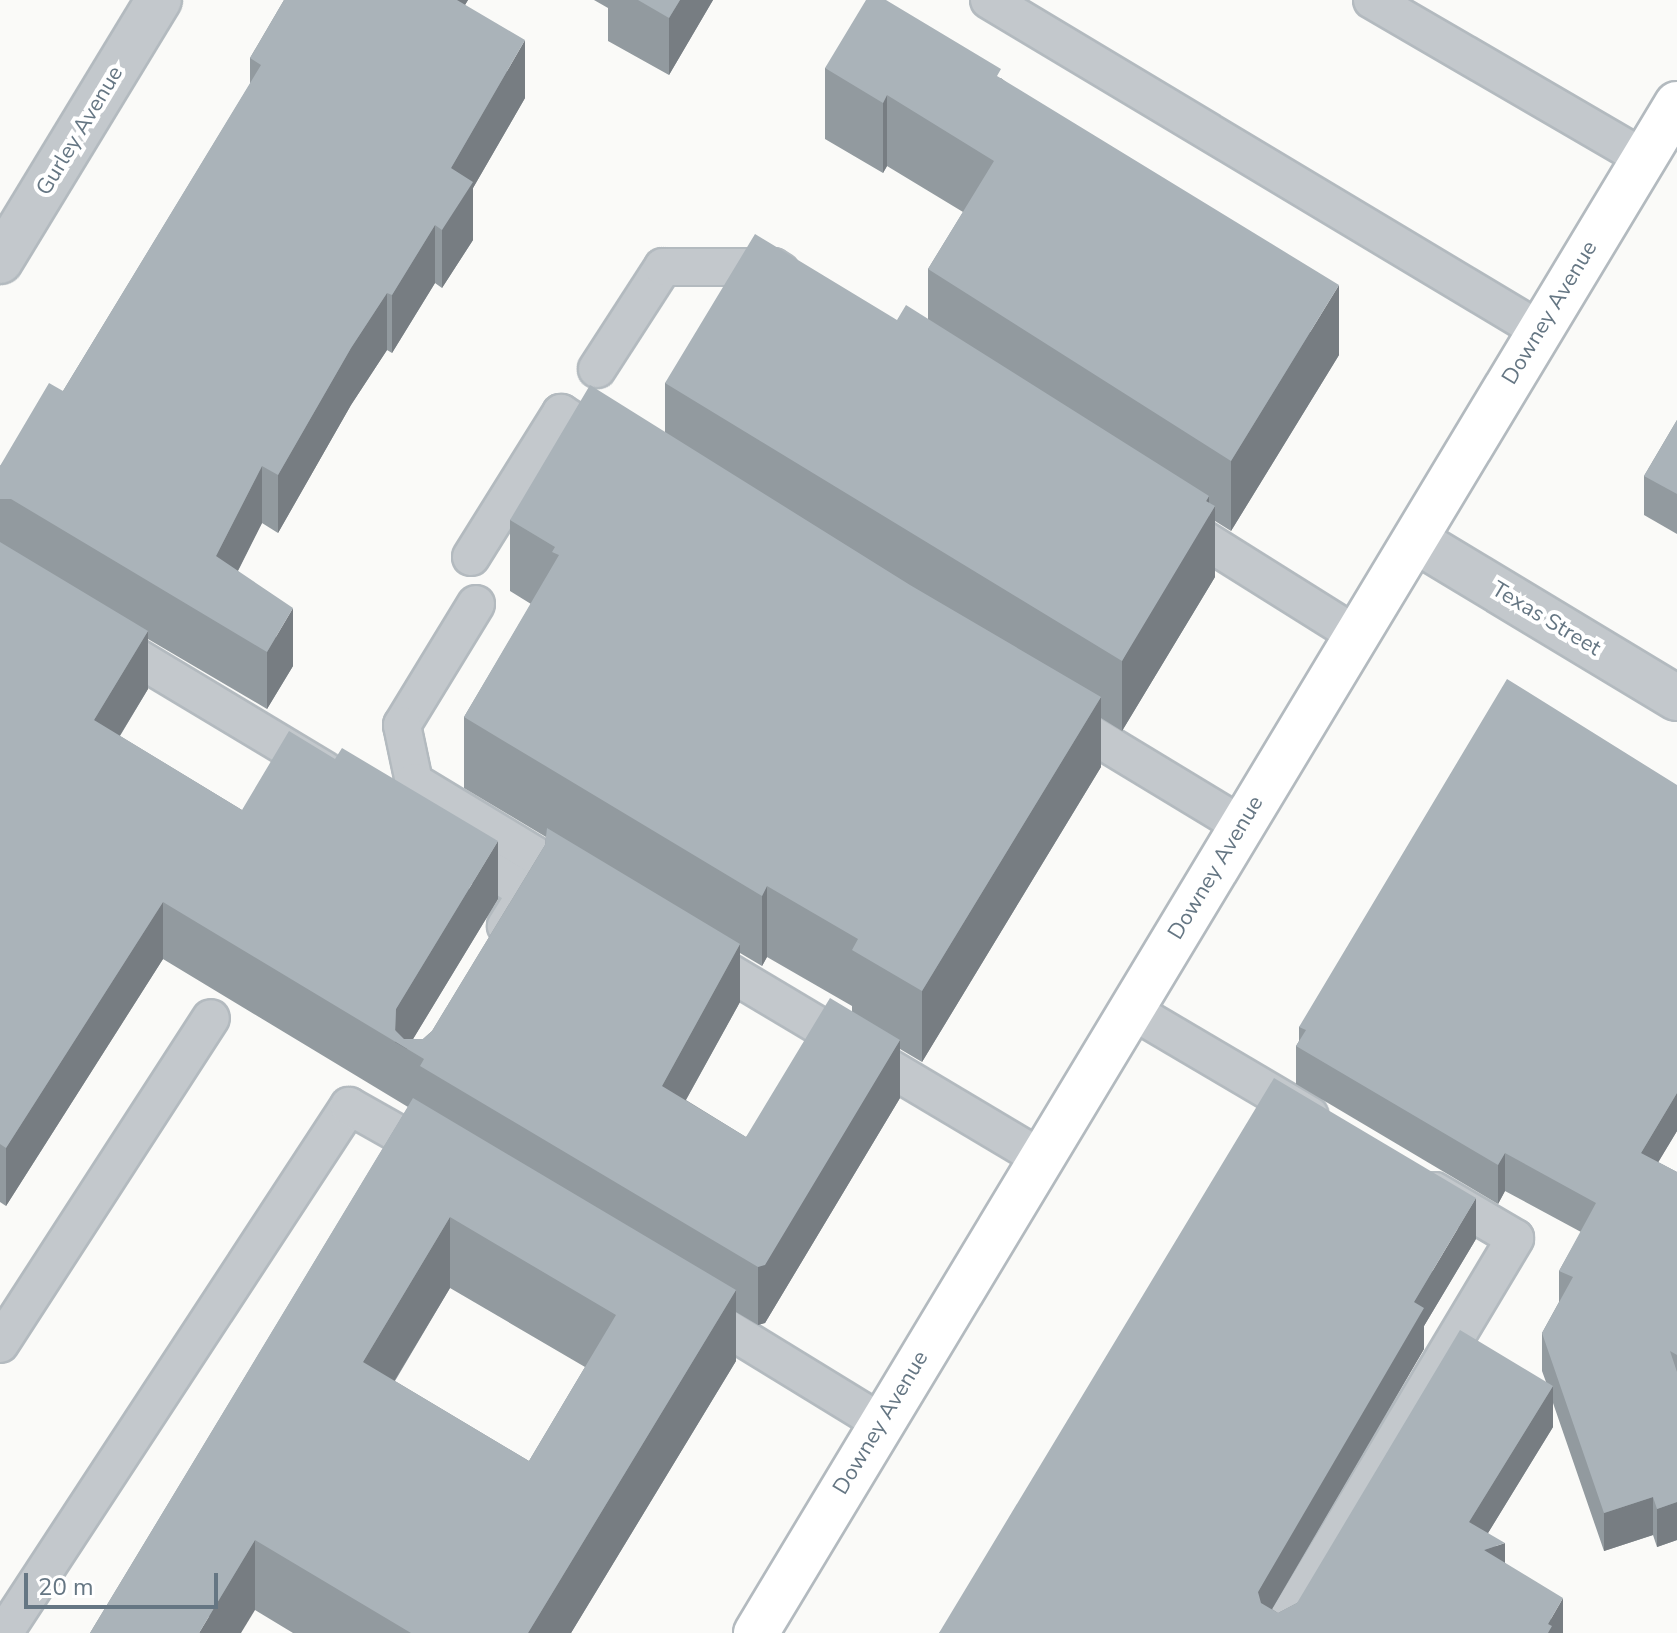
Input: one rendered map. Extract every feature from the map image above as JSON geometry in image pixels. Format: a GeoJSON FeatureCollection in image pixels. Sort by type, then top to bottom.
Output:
{"type":"FeatureCollection","features":[{"type":"Feature","properties":{"kind":"main road","name":"Downey Avenue"},"geometry":{"type":"LineString","coordinates":[[756,1633],[880,1422],[1042,1159],[1677,104]]}},
{"type":"Feature","properties":{"kind":"street","name":"Gurley Avenue"},"geometry":{"type":"LineString","coordinates":[[0,261],[159,0]]}},
{"type":"Feature","properties":{"kind":"street","name":"Texas Street"},"geometry":{"type":"LineString","coordinates":[[1415,540],[1677,698]]}},
{"type":"Feature","properties":{"kind":"lane"},"geometry":{"type":"LineString","coordinates":[[989,0],[1539,330]]}},
{"type":"Feature","properties":{"kind":"lane"},"geometry":{"type":"LineString","coordinates":[[1372,0],[1645,159]]}},
{"type":"Feature","properties":{"kind":"lane"},"geometry":{"type":"LineString","coordinates":[[597,369],[663,267],[773,267],[812,292]]}},
{"type":"Feature","properties":{"kind":"lane"},"geometry":{"type":"LineString","coordinates":[[471,557],[561,413],[641,463]]}},
{"type":"Feature","properties":{"kind":"lane"},"geometry":{"type":"LineString","coordinates":[[1145,502],[1358,636]]}},
{"type":"Feature","properties":{"kind":"lane"},"geometry":{"type":"LineString","coordinates":[[476,604],[402,725],[414,782],[605,897]]}},
{"type":"Feature","properties":{"kind":"lane"},"geometry":{"type":"LineString","coordinates":[[81,624],[351,787]]}},
{"type":"Feature","properties":{"kind":"lane"},"geometry":{"type":"LineString","coordinates":[[1025,695],[1241,825]]}},
{"type":"Feature","properties":{"kind":"lane"},"geometry":{"type":"LineString","coordinates":[[432,836],[527,892],[486,959]]}},
{"type":"Feature","properties":{"kind":"lane"},"geometry":{"type":"LineString","coordinates":[[673,939],[1042,1159]]}},
{"type":"Feature","properties":{"kind":"lane"},"geometry":{"type":"LineString","coordinates":[[1131,1010],[1337,1132]]}},
{"type":"Feature","properties":{"kind":"lane"},"geometry":{"type":"LineString","coordinates":[[0,1344],[13,1289],[211,1018]]}},
{"type":"Feature","properties":{"kind":"lane"},"geometry":{"type":"LineString","coordinates":[[4,1633],[349,1106],[471,1174]]}},
{"type":"Feature","properties":{"kind":"lane"},"geometry":{"type":"LineString","coordinates":[[1279,1633],[1515,1238],[1405,1173]]}},
{"type":"Feature","properties":{"kind":"lane"},"geometry":{"type":"LineString","coordinates":[[666,1291],[880,1422]]}},
{"type":"Feature","properties":{"kind":"building"},"geometry":{"type":"Polygon","coordinates":[[[284,0],[457,0],[525,40],[451,168],[473,182],[442,230],[435,225],[392,295],[387,293],[351,348],[278,475],[262,466],[216,556],[293,608],[267,652],[11,499],[0,499],[0,466],[49,383],[63,391],[261,65],[250,58],[284,0]]]}},
{"type":"Feature","properties":{"kind":"building"},"geometry":{"type":"Polygon","coordinates":[[[638,0],[680,0],[669,18],[638,0]]]}},
{"type":"Feature","properties":{"kind":"building"},"geometry":{"type":"Polygon","coordinates":[[[866,0],[886,0],[1001,69],[997,76],[1339,285],[1231,461],[928,269],[994,161],[887,95],[883,103],[825,68],[866,0]]]}},
{"type":"Feature","properties":{"kind":"building"},"geometry":{"type":"Polygon","coordinates":[[[755,234],[897,320],[906,305],[1209,496],[1206,501],[1215,506],[1122,661],[665,383],[755,234]]]}},
{"type":"Feature","properties":{"kind":"building"},"geometry":{"type":"Polygon","coordinates":[[[590,385],[910,585],[1101,697],[922,991],[852,950],[858,939],[767,886],[762,896],[464,717],[559,555],[552,552],[555,547],[510,520],[590,385]]]}},
{"type":"Feature","properties":{"kind":"building"},"geometry":{"type":"Polygon","coordinates":[[[1677,420],[1677,494],[1644,476],[1677,420]]]}},
{"type":"Feature","properties":{"kind":"building"},"geometry":{"type":"Polygon","coordinates":[[[0,542],[148,631],[94,720],[242,810],[289,731],[335,759],[342,748],[498,841],[396,1009],[395,1030],[404,1039],[423,1039],[432,1031],[545,845],[547,828],[740,944],[662,1086],[746,1137],[830,998],[900,1040],[765,1265],[758,1267],[420,1066],[424,1059],[163,902],[6,1148],[0,1144],[0,542]]]}},
{"type":"Feature","properties":{"kind":"building"},"geometry":{"type":"Polygon","coordinates":[[[1507,679],[1677,785],[1677,1093],[1641,1153],[1677,1172],[1677,1355],[1670,1351],[1677,1372],[1677,1502],[1657,1509],[1653,1497],[1604,1513],[1542,1333],[1573,1277],[1559,1271],[1596,1203],[1505,1153],[1498,1165],[1296,1046],[1306,1030],[1299,1027],[1507,679]]]}},
{"type":"Feature","properties":{"kind":"building"},"geometry":{"type":"Polygon","coordinates":[[[1274,1078],[1476,1198],[1414,1302],[1424,1308],[1258,1592],[1261,1603],[1278,1613],[1297,1603],[1460,1330],[1553,1386],[1469,1522],[1505,1543],[1484,1550],[1563,1598],[1548,1624],[1552,1626],[1548,1633],[939,1633],[1274,1078]]]}},
{"type":"Feature","properties":{"kind":"building"},"geometry":{"type":"Polygon","coordinates":[[[413,1098],[736,1290],[528,1633],[411,1633],[255,1540],[199,1633],[90,1633],[413,1098]],[[450,1217],[363,1362],[529,1461],[616,1315],[450,1217]]]}}]}
